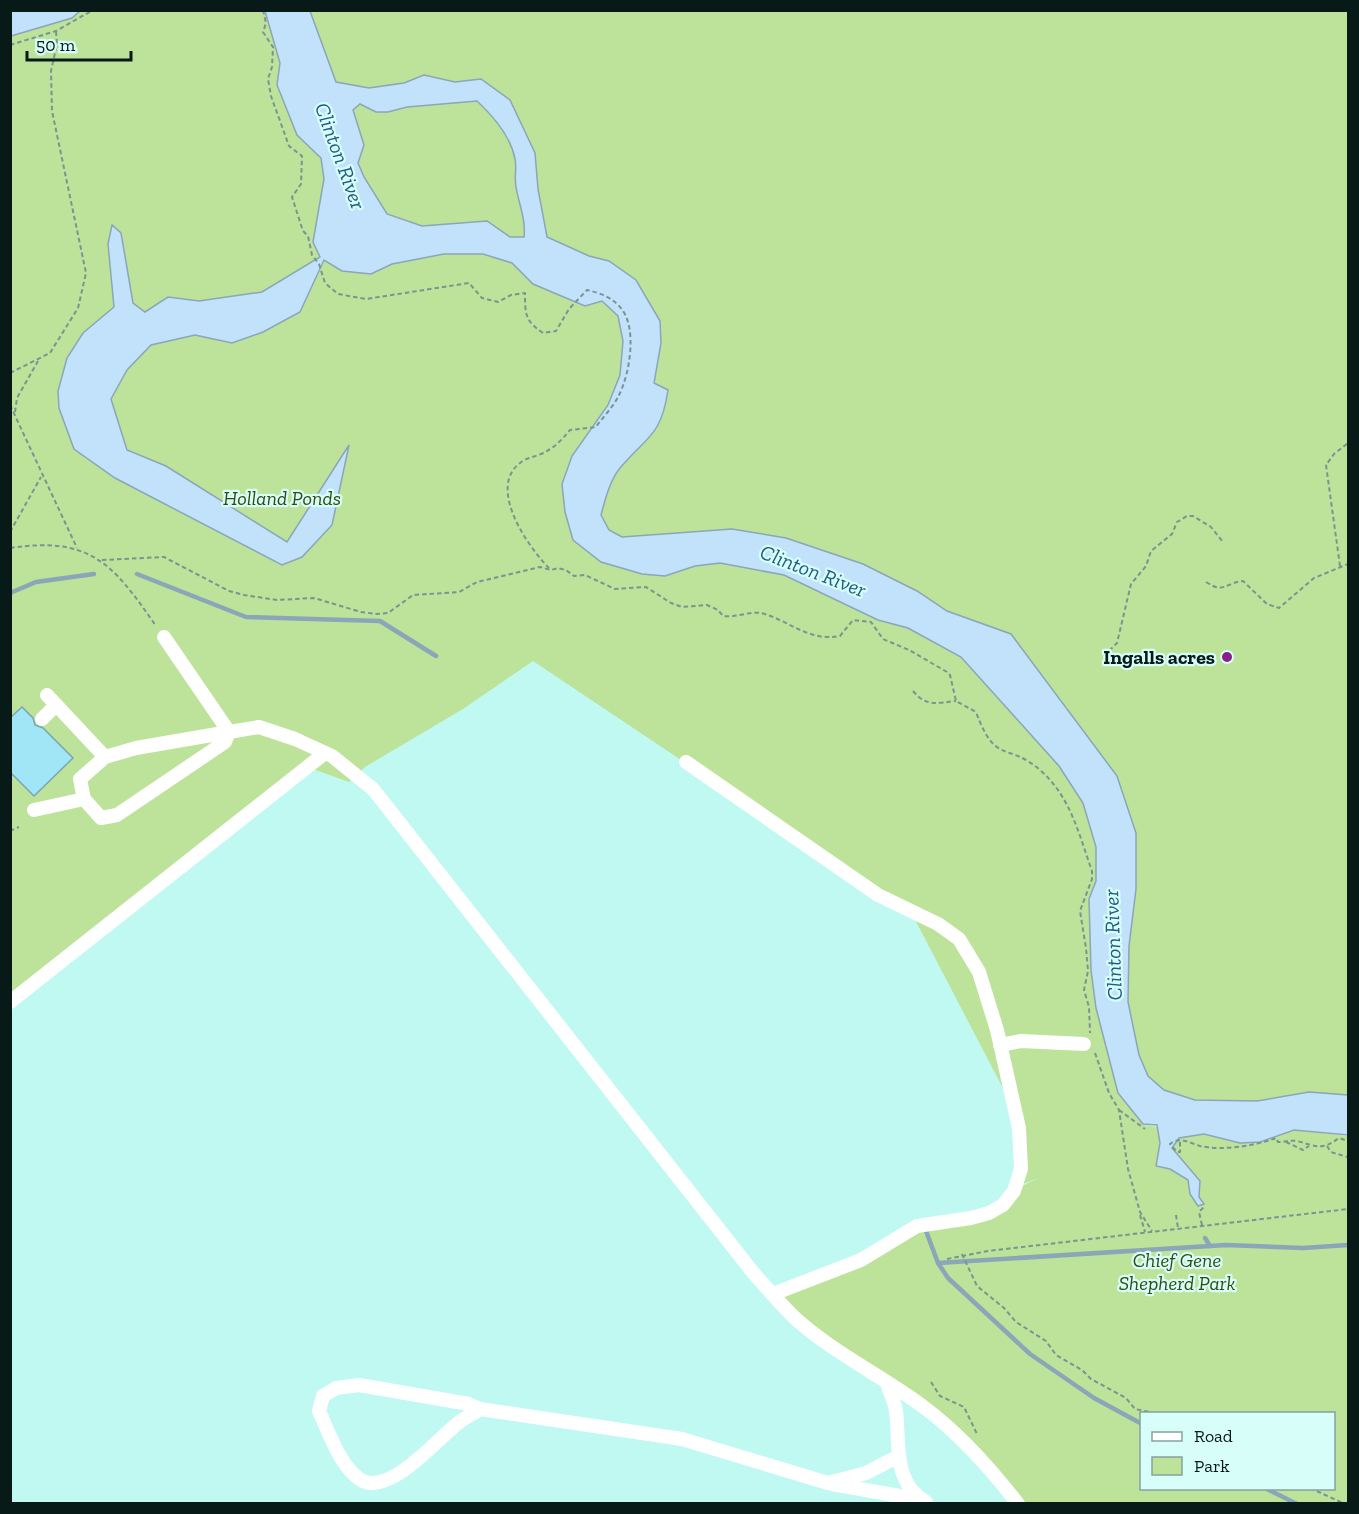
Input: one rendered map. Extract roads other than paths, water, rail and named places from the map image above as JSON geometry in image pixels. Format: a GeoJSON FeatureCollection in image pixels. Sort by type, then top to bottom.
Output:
{"type":"FeatureCollection","features":[{"type":"Feature","properties":{"kind":"lane"},"geometry":{"type":"LineString","coordinates":[[164,637],[230,732]]}},
{"type":"Feature","properties":{"kind":"lane"},"geometry":{"type":"LineString","coordinates":[[42,719],[52,700],[105,757]]}},
{"type":"Feature","properties":{"kind":"lane"},"geometry":{"type":"LineString","coordinates":[[230,732],[225,742],[117,814],[101,818],[84,799],[80,779],[105,757],[136,748],[259,727],[325,753],[373,789],[413,837],[685,1188],[773,1294],[796,1319],[924,1408],[956,1434],[997,1476],[1018,1503]]}},
{"type":"Feature","properties":{"kind":"lane"},"geometry":{"type":"LineString","coordinates":[[10,1002],[325,753]]}},
{"type":"Feature","properties":{"kind":"lane"},"geometry":{"type":"LineString","coordinates":[[686,762],[879,895],[938,924],[959,939],[968,950],[979,972],[1000,1045],[1022,1146],[1022,1169],[1014,1191],[1003,1205],[990,1213],[917,1226],[861,1260],[773,1294]]}},
{"type":"Feature","properties":{"kind":"lane"},"geometry":{"type":"LineString","coordinates":[[34,810],[84,799]]}},
{"type":"Feature","properties":{"kind":"lane"},"geometry":{"type":"LineString","coordinates":[[1000,1045],[1030,1041],[1089,1041]]}},
{"type":"Feature","properties":{"kind":"lane"},"geometry":{"type":"LineString","coordinates":[[887,1383],[895,1406],[899,1467],[913,1494],[931,1502]]}},
{"type":"Feature","properties":{"kind":"lane"},"geometry":{"type":"LineString","coordinates":[[480,1409],[458,1423],[403,1473],[372,1484],[360,1480],[347,1465],[319,1411],[323,1396],[336,1388],[359,1385],[469,1404],[480,1409],[682,1439],[828,1483],[931,1502]]}},
{"type":"Feature","properties":{"kind":"lane"},"geometry":{"type":"LineString","coordinates":[[828,1483],[866,1473],[899,1456]]}},
{"type":"Feature","properties":{"kind":"water"},"geometry":{"type":"Polygon","coordinates":[[[10,11],[80,11],[72,18],[11,36],[10,11]]]}},
{"type":"Feature","properties":{"kind":"water","name":"Clinton River"},"geometry":{"type":"Polygon","coordinates":[[[265,11],[310,11],[336,82],[369,88],[404,83],[424,75],[455,82],[481,79],[510,100],[535,153],[538,189],[547,237],[589,256],[609,261],[636,280],[660,321],[661,343],[654,383],[668,390],[665,406],[652,435],[620,468],[611,484],[601,515],[609,530],[622,537],[732,529],[786,538],[863,564],[917,591],[947,611],[1011,634],[1117,776],[1136,833],[1136,889],[1129,946],[1128,1002],[1139,1055],[1148,1076],[1164,1090],[1195,1100],[1257,1101],[1309,1092],[1348,1095],[1348,1135],[1294,1130],[1260,1142],[1240,1143],[1204,1134],[1179,1138],[1172,1148],[1200,1181],[1199,1197],[1204,1204],[1198,1206],[1190,1194],[1188,1180],[1170,1169],[1156,1166],[1160,1143],[1157,1125],[1143,1124],[1118,1093],[1096,1008],[1091,970],[1089,899],[1096,881],[1096,847],[1083,803],[1059,766],[961,657],[908,628],[878,620],[784,575],[720,563],[695,566],[665,576],[642,574],[601,562],[573,540],[565,512],[562,484],[572,456],[608,405],[620,375],[623,341],[618,316],[602,301],[585,306],[533,284],[512,263],[483,254],[444,254],[392,264],[371,274],[342,271],[324,260],[300,312],[263,332],[232,343],[195,335],[151,345],[127,370],[111,399],[127,450],[166,466],[287,542],[349,445],[332,525],[302,557],[282,565],[115,478],[74,449],[59,408],[58,391],[67,358],[83,333],[114,307],[108,244],[112,225],[121,233],[133,303],[145,312],[168,297],[199,301],[262,292],[320,257],[313,242],[324,179],[321,158],[297,135],[277,85],[280,63],[265,11]],[[477,101],[407,107],[388,112],[376,112],[360,104],[353,110],[364,145],[358,163],[387,214],[422,226],[487,221],[510,237],[524,237],[524,224],[515,184],[516,162],[513,151],[495,120],[477,101]]]}},
{"type":"Feature","properties":{"kind":"waterway"},"geometry":{"type":"LineString","coordinates":[[10,593],[36,582],[94,574]]}},
{"type":"Feature","properties":{"kind":"waterway"},"geometry":{"type":"LineString","coordinates":[[137,574],[246,617],[380,621],[436,656]]}},
{"type":"Feature","properties":{"kind":"waterway"},"geometry":{"type":"LineString","coordinates":[[926,1231],[938,1263],[948,1278],[1030,1354],[1094,1398],[1140,1423]]}},
{"type":"Feature","properties":{"kind":"waterway"},"geometry":{"type":"LineString","coordinates":[[1205,1238],[1210,1246]]}},
{"type":"Feature","properties":{"kind":"waterway"},"geometry":{"type":"LineString","coordinates":[[938,1263],[1226,1245],[1303,1248],[1348,1245]]}},
{"type":"Feature","properties":{"kind":"waterway"},"geometry":{"type":"LineString","coordinates":[[1269,1490],[1297,1504]]}},
{"type":"Feature","properties":{"kind":"place","name":"Ingalls acres"},"geometry":{"type":"Point","coordinates":[1227,657]}},
{"type":"Feature","properties":{"kind":"park label","name":"Holland Ponds"},"geometry":{"type":"Point","coordinates":[282,498]}},
{"type":"Feature","properties":{"kind":"park label","name":"Chief Gene Shepherd Park"},"geometry":{"type":"Point","coordinates":[1177,1272]}}]}
